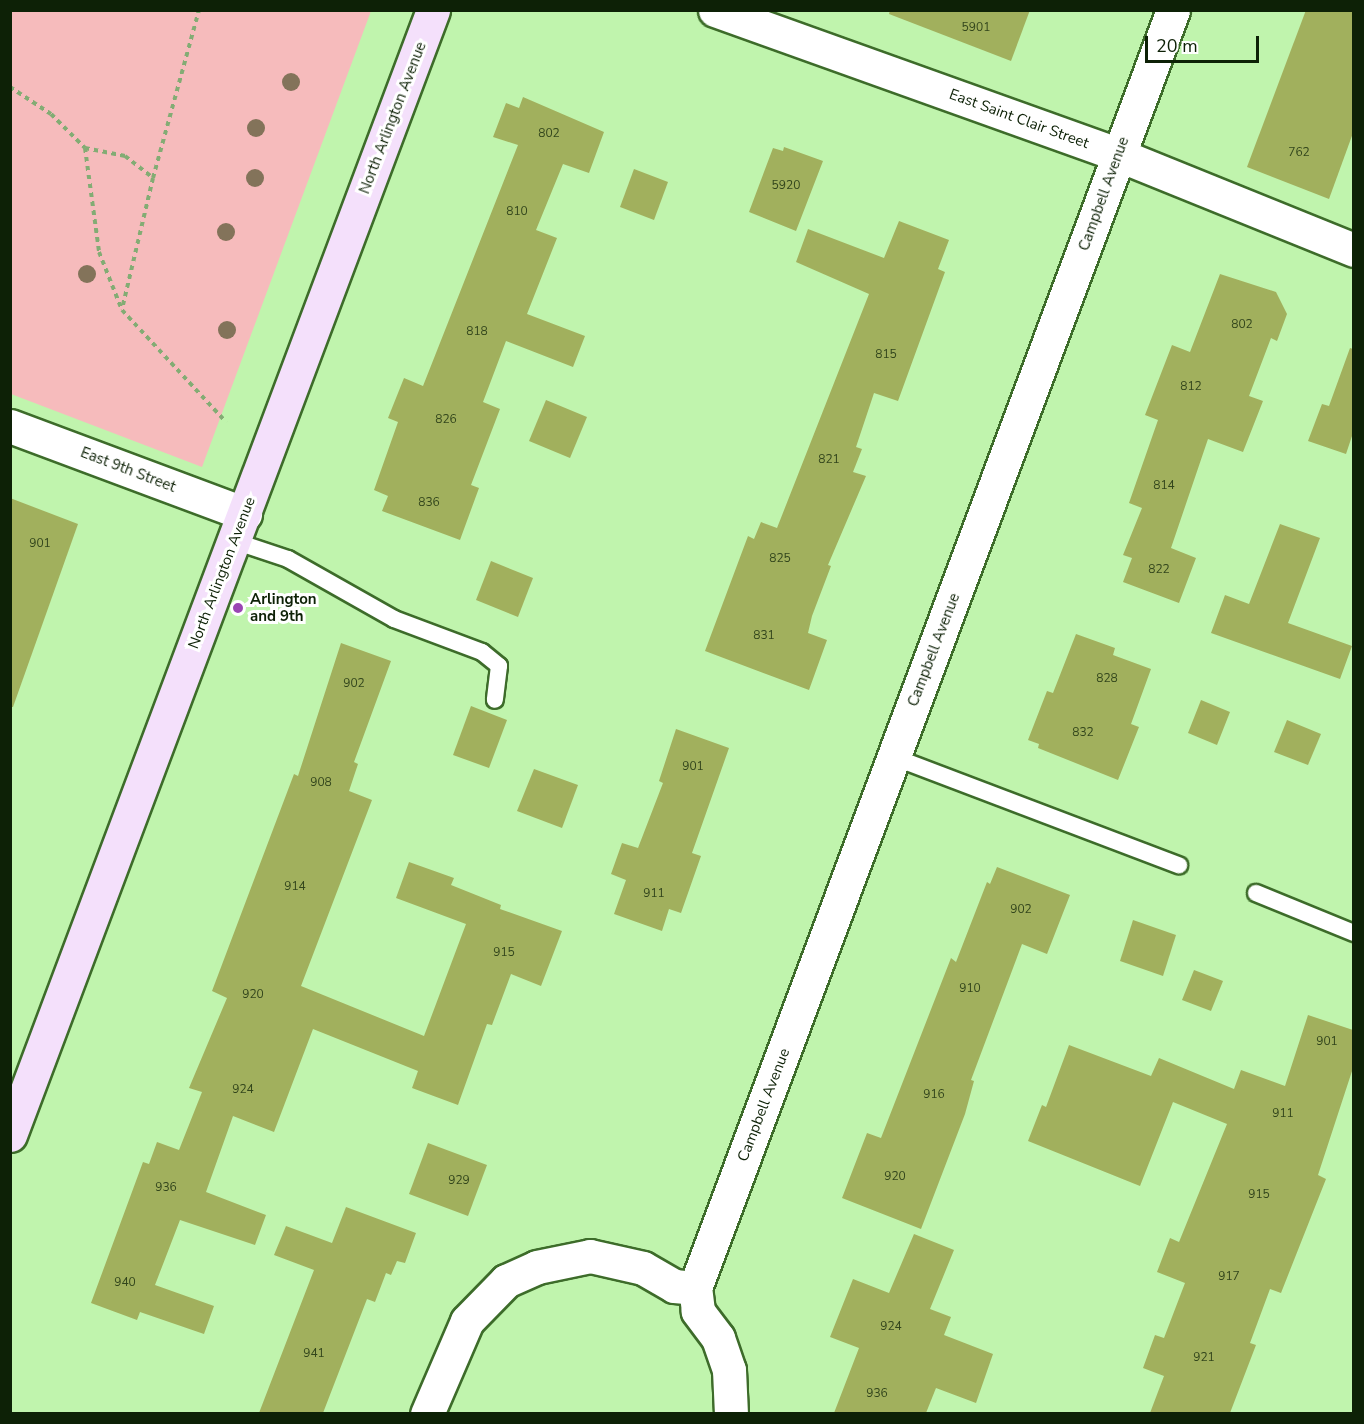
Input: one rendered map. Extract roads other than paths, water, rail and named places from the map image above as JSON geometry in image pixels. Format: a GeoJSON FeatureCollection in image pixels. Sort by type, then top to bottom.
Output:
{"type":"FeatureCollection","features":[{"type":"Feature","properties":{"kind":"main road","name":"North Arlington Avenue"},"geometry":{"type":"LineString","coordinates":[[10,1135],[433,10]]}},
{"type":"Feature","properties":{"kind":"street","name":"East Saint Clair Street"},"geometry":{"type":"LineString","coordinates":[[715,10],[1119,155],[1353,250]]}},
{"type":"Feature","properties":{"kind":"street","name":"Campbell Avenue"},"geometry":{"type":"LineString","coordinates":[[695,1288],[1173,10]]}},
{"type":"Feature","properties":{"kind":"street","name":"East 9th Street"},"geometry":{"type":"LineString","coordinates":[[10,426],[239,527]]}},
{"type":"Feature","properties":{"kind":"street"},"geometry":{"type":"LineString","coordinates":[[427,1413],[467,1321],[506,1281],[554,1261],[590,1256],[643,1268],[674,1286],[695,1288],[698,1311],[717,1338],[729,1370],[731,1413]]}},
{"type":"Feature","properties":{"kind":"lane"},"geometry":{"type":"LineString","coordinates":[[239,527],[288,559],[394,619],[482,652],[499,666],[495,700]]}},
{"type":"Feature","properties":{"kind":"lane"},"geometry":{"type":"LineString","coordinates":[[894,757],[1179,865]]}},
{"type":"Feature","properties":{"kind":"lane"},"geometry":{"type":"LineString","coordinates":[[1256,893],[1353,933]]}},
{"type":"Feature","properties":{"kind":"place","name":"Arlington and 9th"},"geometry":{"type":"Point","coordinates":[238,608]}}]}
